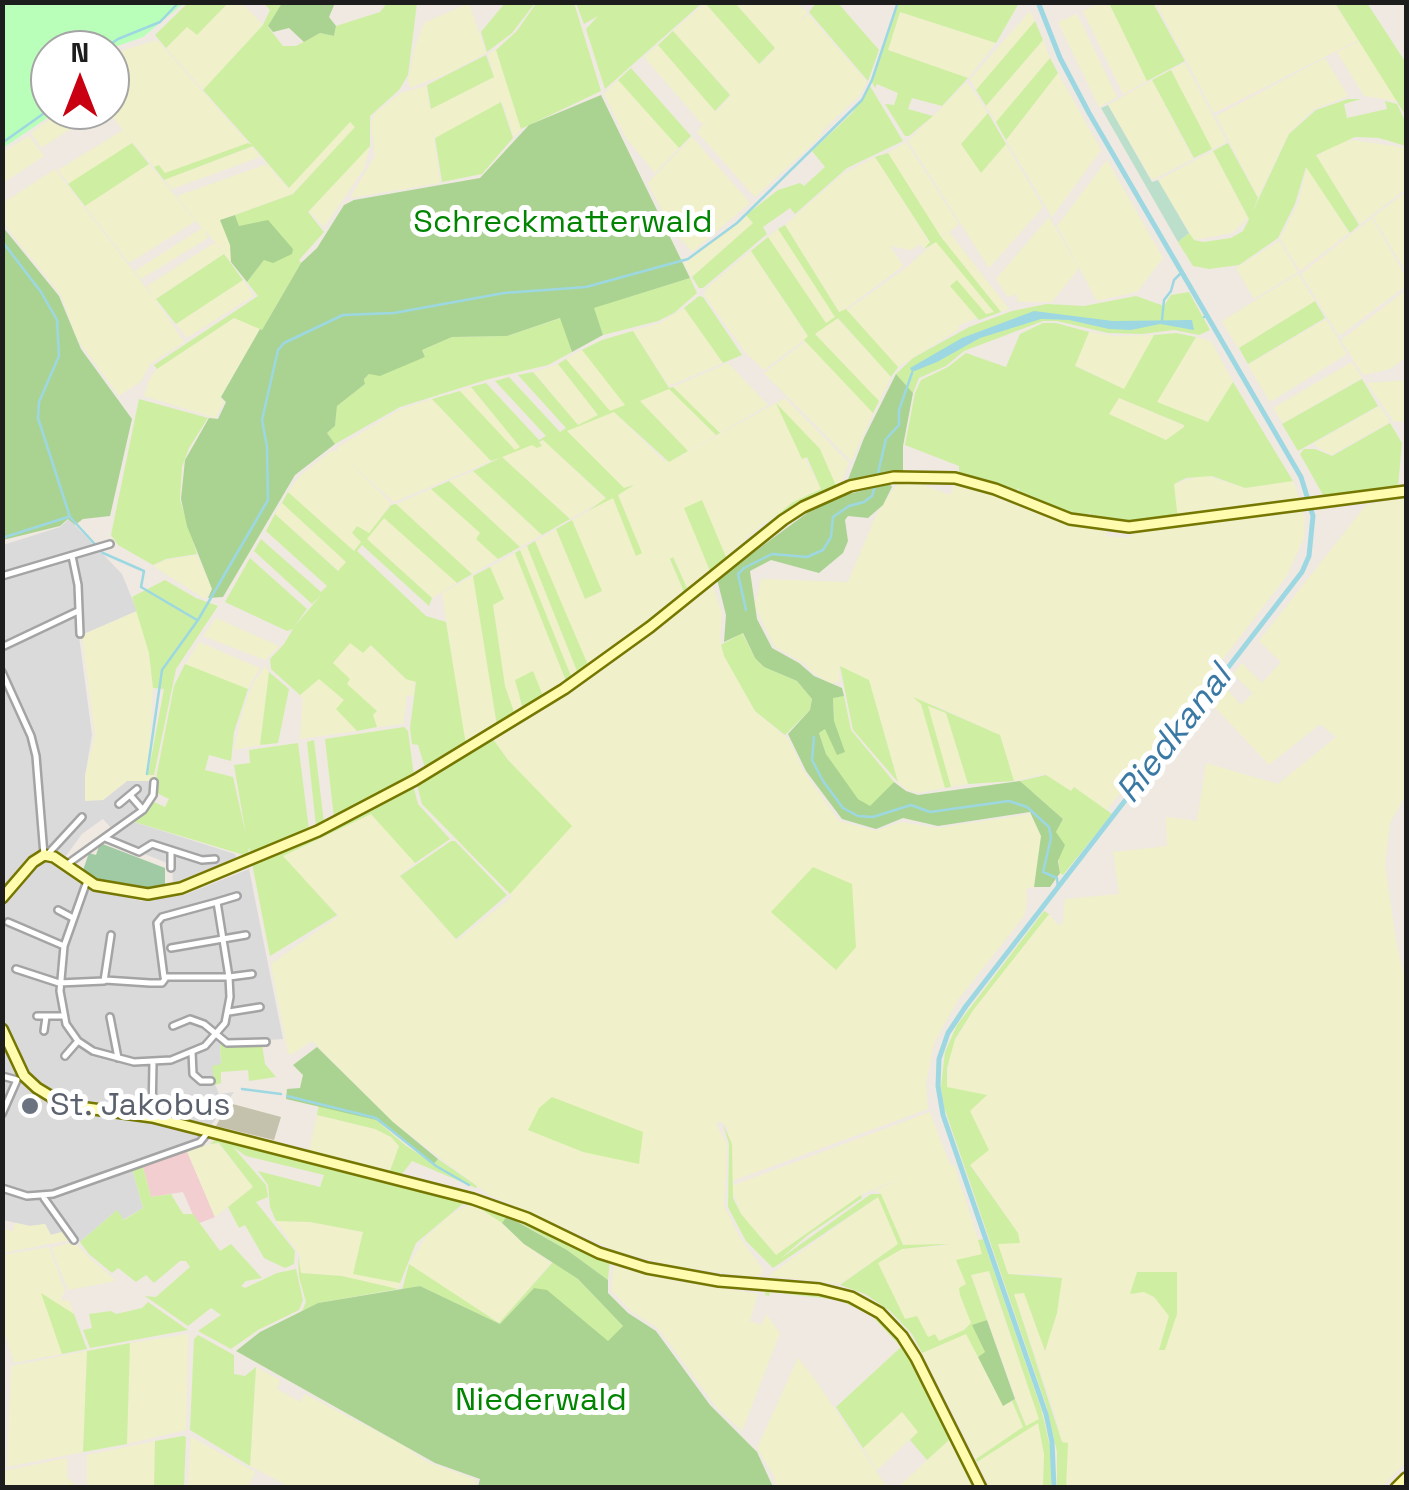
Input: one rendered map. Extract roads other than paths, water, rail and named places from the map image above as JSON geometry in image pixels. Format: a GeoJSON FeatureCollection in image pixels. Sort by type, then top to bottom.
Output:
{"type":"FeatureCollection","features":[{"type":"Feature","properties":{"kind":"main road"},"geometry":{"type":"LineString","coordinates":[[2,898],[33,862],[45,855],[87,881],[130,892],[170,891],[258,858],[380,799],[525,714],[622,648],[784,520],[850,486],[894,477],[955,478],[995,488],[1077,521],[1129,528],[1406,491]]}},
{"type":"Feature","properties":{"kind":"main road"},"geometry":{"type":"LineString","coordinates":[[2,1029],[20,1078],[65,1105],[152,1117],[473,1199],[527,1218],[599,1253],[695,1277],[837,1292],[880,1314],[902,1336],[981,1488]]}},
{"type":"Feature","properties":{"kind":"main road"},"geometry":{"type":"LineString","coordinates":[[1396,1488],[1406,1478]]}},
{"type":"Feature","properties":{"kind":"street"},"geometry":{"type":"LineString","coordinates":[[2,576],[110,544]]}},
{"type":"Feature","properties":{"kind":"street"},"geometry":{"type":"LineString","coordinates":[[72,556],[78,585],[80,634]]}},
{"type":"Feature","properties":{"kind":"street"},"geometry":{"type":"LineString","coordinates":[[2,647],[78,611]]}},
{"type":"Feature","properties":{"kind":"street"},"geometry":{"type":"LineString","coordinates":[[2,672],[36,756],[45,855]]}},
{"type":"Feature","properties":{"kind":"street"},"geometry":{"type":"LineString","coordinates":[[66,865],[143,810],[151,799],[154,782]]}},
{"type":"Feature","properties":{"kind":"street"},"geometry":{"type":"LineString","coordinates":[[119,804],[137,789]]}},
{"type":"Feature","properties":{"kind":"street"},"geometry":{"type":"LineString","coordinates":[[130,795],[143,810]]}},
{"type":"Feature","properties":{"kind":"street"},"geometry":{"type":"LineString","coordinates":[[45,855],[82,817]]}},
{"type":"Feature","properties":{"kind":"street"},"geometry":{"type":"LineString","coordinates":[[105,838],[139,852],[152,844],[202,860],[215,859]]}},
{"type":"Feature","properties":{"kind":"street"},"geometry":{"type":"LineString","coordinates":[[171,850],[171,868]]}},
{"type":"Feature","properties":{"kind":"street"},"geometry":{"type":"LineString","coordinates":[[87,881],[64,946],[59,983],[63,1016],[78,1042],[118,1060],[154,1062],[192,1052],[216,1035],[229,1012],[229,977],[217,902]]}},
{"type":"Feature","properties":{"kind":"street"},"geometry":{"type":"LineString","coordinates":[[165,978],[158,921],[237,896]]}},
{"type":"Feature","properties":{"kind":"street"},"geometry":{"type":"LineString","coordinates":[[58,910],[73,918]]}},
{"type":"Feature","properties":{"kind":"street"},"geometry":{"type":"LineString","coordinates":[[8,922],[64,946]]}},
{"type":"Feature","properties":{"kind":"street"},"geometry":{"type":"LineString","coordinates":[[171,948],[246,934]]}},
{"type":"Feature","properties":{"kind":"street"},"geometry":{"type":"LineString","coordinates":[[105,980],[110,936]]}},
{"type":"Feature","properties":{"kind":"street"},"geometry":{"type":"LineString","coordinates":[[16,969],[59,983],[150,983],[165,978],[252,974]]}},
{"type":"Feature","properties":{"kind":"street"},"geometry":{"type":"LineString","coordinates":[[229,1012],[260,1007]]}},
{"type":"Feature","properties":{"kind":"street"},"geometry":{"type":"LineString","coordinates":[[37,1016],[63,1016]]}},
{"type":"Feature","properties":{"kind":"street"},"geometry":{"type":"LineString","coordinates":[[44,1030],[46,1017]]}},
{"type":"Feature","properties":{"kind":"street"},"geometry":{"type":"LineString","coordinates":[[110,1018],[118,1060]]}},
{"type":"Feature","properties":{"kind":"street"},"geometry":{"type":"LineString","coordinates":[[174,1026],[190,1019],[204,1024],[227,1043],[266,1042]]}},
{"type":"Feature","properties":{"kind":"street"},"geometry":{"type":"LineString","coordinates":[[65,1056],[78,1042]]}},
{"type":"Feature","properties":{"kind":"street"},"geometry":{"type":"LineString","coordinates":[[192,1052],[193,1074],[201,1082],[211,1081]]}},
{"type":"Feature","properties":{"kind":"street"},"geometry":{"type":"LineString","coordinates":[[152,1117],[154,1062]]}},
{"type":"Feature","properties":{"kind":"street"},"geometry":{"type":"LineString","coordinates":[[2,1076],[20,1078],[2,1114]]}},
{"type":"Feature","properties":{"kind":"street"},"geometry":{"type":"LineString","coordinates":[[2,1188],[43,1196],[200,1142],[209,1132]]}},
{"type":"Feature","properties":{"kind":"street"},"geometry":{"type":"LineString","coordinates":[[43,1196],[74,1240]]}},
{"type":"Feature","properties":{"kind":"water"},"geometry":{"type":"Polygon","coordinates":[[[1034,311],[1113,321],[1192,320],[1194,330],[1160,324],[1131,330],[1109,329],[1069,320],[1041,319],[980,338],[912,372],[910,368],[962,338],[1034,311]]]}},
{"type":"Feature","properties":{"kind":"waterway"},"geometry":{"type":"LineString","coordinates":[[130,34],[160,22],[179,2]]}},
{"type":"Feature","properties":{"kind":"waterway"},"geometry":{"type":"LineString","coordinates":[[147,774],[162,670],[198,620],[268,500],[262,420],[278,350],[284,343],[343,315],[394,313],[504,293],[586,287],[688,259],[737,223],[862,100],[898,2]]}},
{"type":"Feature","properties":{"kind":"waterway","name":"Riedkanal"},"geometry":{"type":"LineString","coordinates":[[1038,2],[1060,58],[1089,113],[1301,477],[1313,516],[1309,556],[1302,572],[966,1006],[948,1033],[939,1059],[943,1115],[1046,1414],[1054,1488]]}},
{"type":"Feature","properties":{"kind":"waterway"},"geometry":{"type":"LineString","coordinates":[[2,143],[30,123]]}},
{"type":"Feature","properties":{"kind":"waterway"},"geometry":{"type":"LineString","coordinates":[[2,241],[57,320],[59,356],[39,402],[38,418],[70,517],[103,553],[144,571],[141,587],[197,620]]}},
{"type":"Feature","properties":{"kind":"waterway"},"geometry":{"type":"LineString","coordinates":[[1162,320],[1164,300],[1182,272]]}},
{"type":"Feature","properties":{"kind":"waterway"},"geometry":{"type":"LineString","coordinates":[[878,473],[886,439],[899,425],[899,410],[912,373]]}},
{"type":"Feature","properties":{"kind":"waterway"},"geometry":{"type":"LineString","coordinates":[[746,610],[738,574],[744,568],[772,554],[807,557],[823,550],[831,537],[833,517],[864,502],[872,496],[875,486]]}},
{"type":"Feature","properties":{"kind":"waterway"},"geometry":{"type":"LineString","coordinates":[[2,538],[68,517]]}},
{"type":"Feature","properties":{"kind":"waterway"},"geometry":{"type":"LineString","coordinates":[[814,737],[812,760],[823,781],[843,808],[858,816],[873,817],[911,805],[930,812],[1009,801],[1027,807],[1049,827],[1051,838],[1043,872],[1057,878],[1058,888]]}},
{"type":"Feature","properties":{"kind":"waterway"},"geometry":{"type":"LineString","coordinates":[[242,1089],[281,1094]]}},
{"type":"Feature","properties":{"kind":"waterway"},"geometry":{"type":"LineString","coordinates":[[287,1096],[376,1118],[436,1166],[469,1185]]}},
{"type":"Feature","properties":{"kind":"place","name":"St. Jakobus"},"geometry":{"type":"Point","coordinates":[30,1106]}},
{"type":"Feature","properties":{"kind":"park label","name":"Schreckmatterwald"},"geometry":{"type":"Point","coordinates":[563,223]}},
{"type":"Feature","properties":{"kind":"park label","name":"Niederwald"},"geometry":{"type":"Point","coordinates":[541,1401]}}]}
